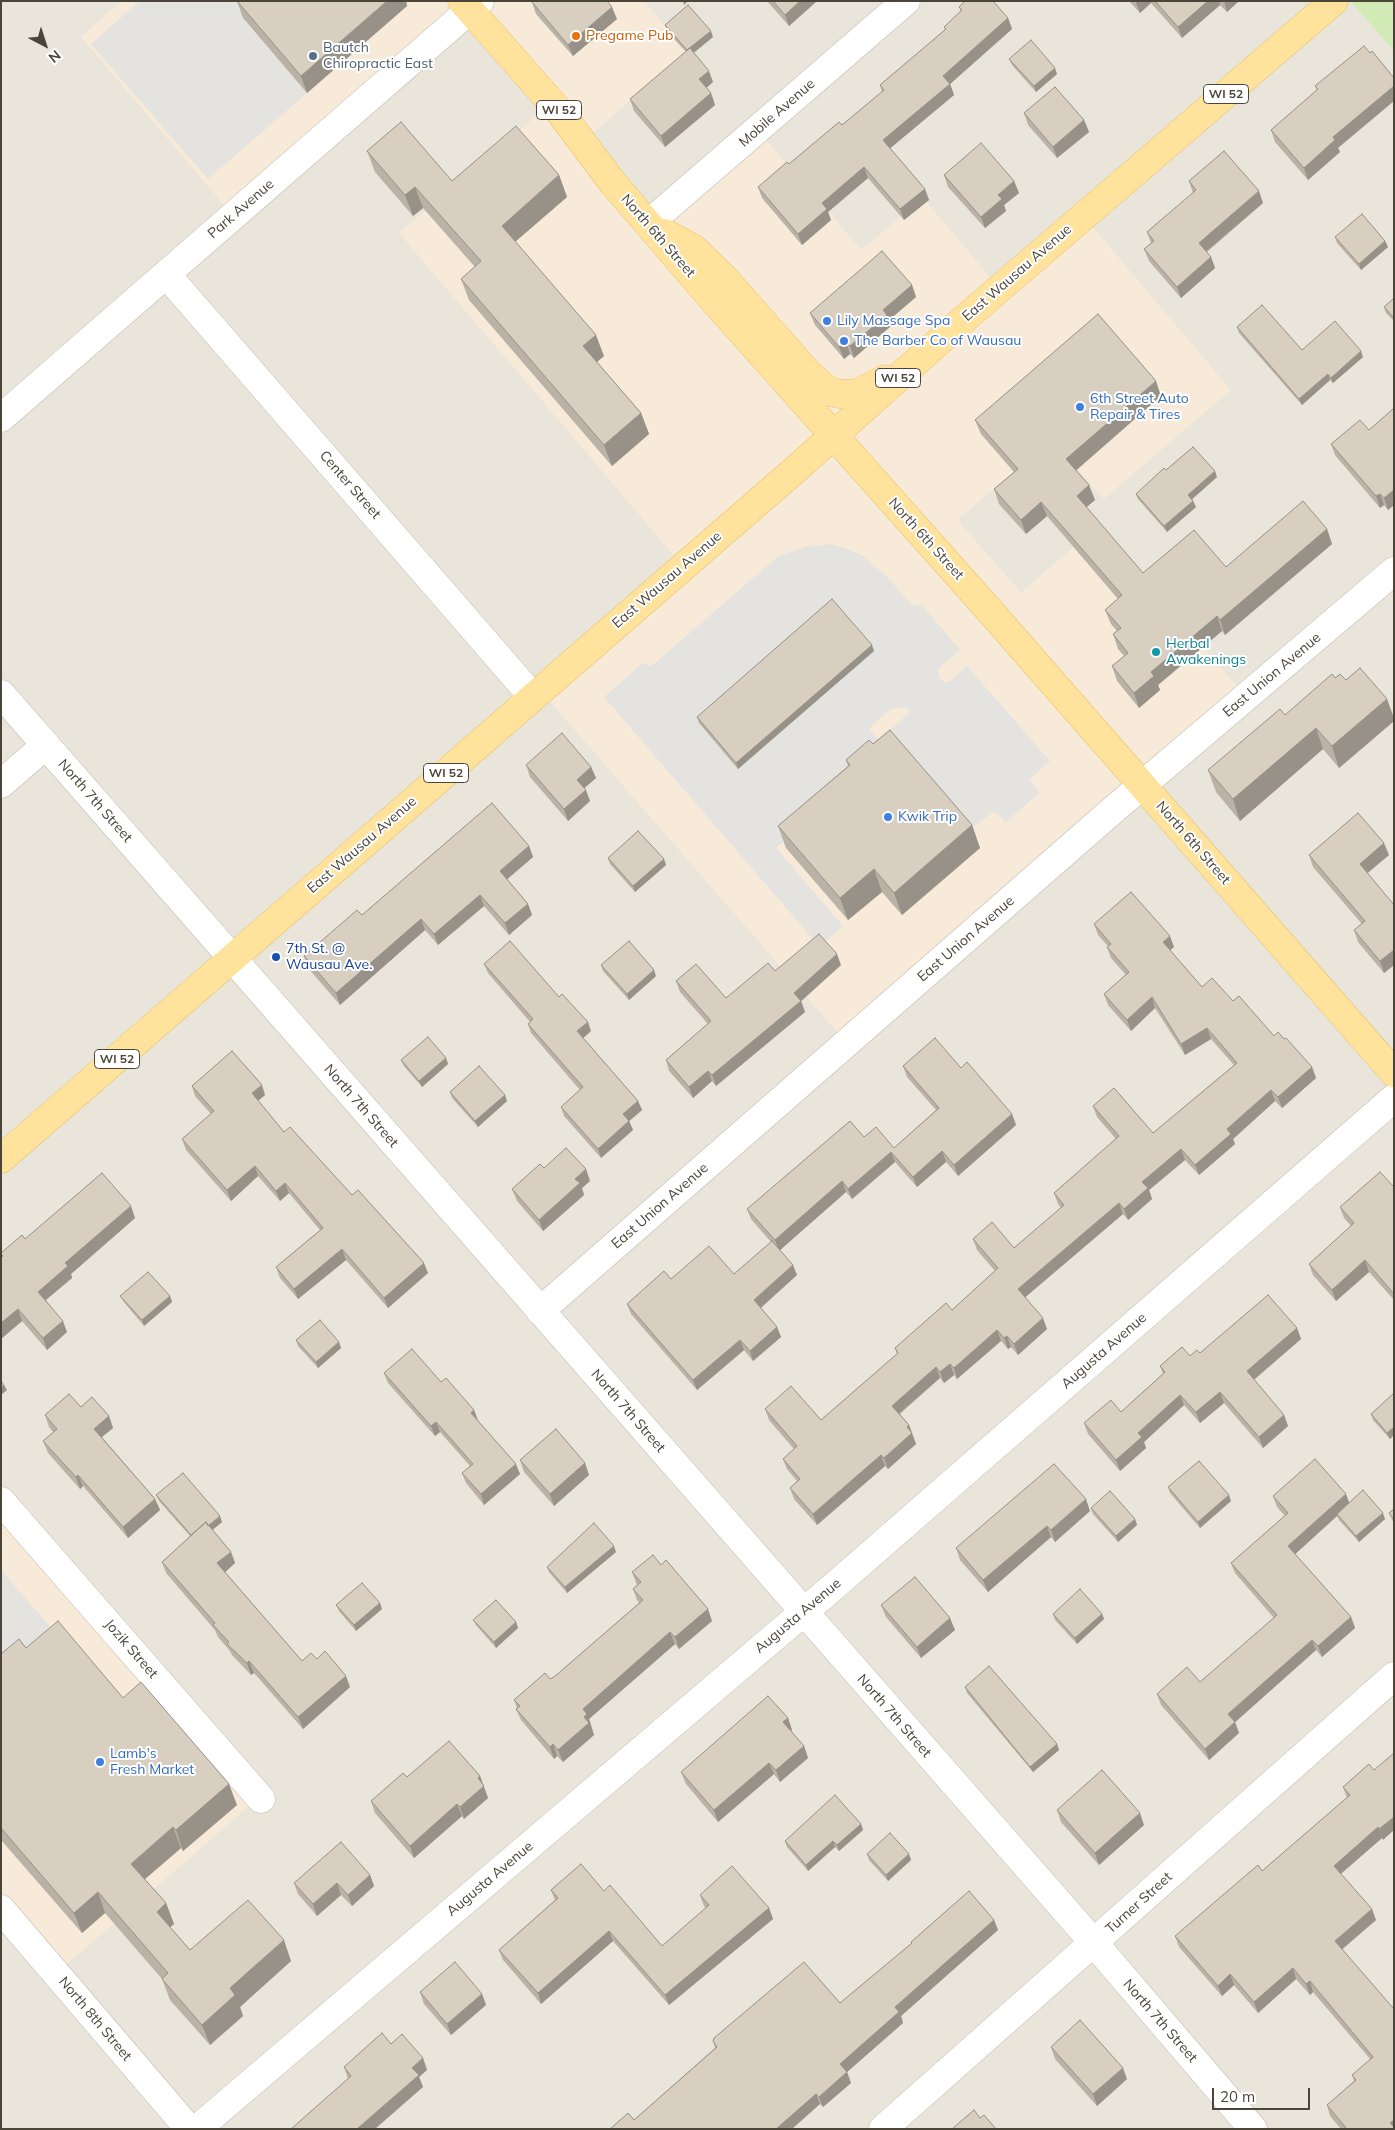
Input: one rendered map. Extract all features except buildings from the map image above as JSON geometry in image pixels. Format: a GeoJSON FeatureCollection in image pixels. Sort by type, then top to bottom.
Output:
{"type":"FeatureCollection","features":[{"type":"Feature","properties":{"kind":"main road"},"geometry":{"type":"LineString","coordinates":[[1118,186],[1197,102],[1313,1]]}},
{"type":"Feature","properties":{"kind":"main road","name":"East Wausau Avenue"},"geometry":{"type":"LineString","coordinates":[[1,1159],[833,436],[963,320],[1334,1]]}},
{"type":"Feature","properties":{"kind":"main road","name":"North 6th Street"},"geometry":{"type":"LineString","coordinates":[[471,4],[559,111],[612,182],[648,224],[1394,1073]]}},
{"type":"Feature","properties":{"kind":"main road"},"geometry":{"type":"LineString","coordinates":[[648,224],[694,249],[725,279],[808,373],[831,392],[847,394],[867,390],[907,363],[963,320]]}},
{"type":"Feature","properties":{"kind":"street","name":"Mobile Avenue"},"geometry":{"type":"LineString","coordinates":[[648,224],[906,1]]}},
{"type":"Feature","properties":{"kind":"street","name":"Park Avenue"},"geometry":{"type":"LineString","coordinates":[[1,418],[471,4]]}},
{"type":"Feature","properties":{"kind":"street","name":"Center Street"},"geometry":{"type":"LineString","coordinates":[[166,274],[533,697]]}},
{"type":"Feature","properties":{"kind":"street","name":"East Union Avenue"},"geometry":{"type":"LineString","coordinates":[[540,1310],[1142,785],[1394,571]]}},
{"type":"Feature","properties":{"kind":"street","name":"North 7th Street"},"geometry":{"type":"LineString","coordinates":[[1,694],[1094,1943],[1253,2129]]}},
{"type":"Feature","properties":{"kind":"street"},"geometry":{"type":"LineString","coordinates":[[1,784],[46,745]]}},
{"type":"Feature","properties":{"kind":"street","name":"Augusta Avenue"},"geometry":{"type":"LineString","coordinates":[[197,2129],[804,1611],[1394,1098]]}},
{"type":"Feature","properties":{"kind":"street","name":"Jozik Street"},"geometry":{"type":"LineString","coordinates":[[1,1501],[261,1799]]}},
{"type":"Feature","properties":{"kind":"street","name":"Turner Street"},"geometry":{"type":"LineString","coordinates":[[883,2129],[1394,1676]]}},
{"type":"Feature","properties":{"kind":"street","name":"North 8th Street"},"geometry":{"type":"LineString","coordinates":[[1,1909],[189,2129]]}},
{"type":"Feature","properties":{"kind":"shaded area"},"geometry":{"type":"Polygon","coordinates":[[[1,1],[122,1],[81,37],[475,12],[551,103],[682,565],[844,1039],[1097,527],[1021,593],[957,520],[1051,439],[1104,499],[998,287],[861,250],[760,134],[653,224],[583,141],[686,52],[644,1],[1350,1],[1394,51],[1394,2129],[1,2129],[1,1]]]}},
{"type":"Feature","properties":{"kind":"shaded area"},"geometry":{"type":"Polygon","coordinates":[[[122,1],[644,1],[686,52],[583,141],[653,224],[760,133],[861,250],[923,198],[998,286],[1081,213],[1231,390],[1104,499],[1051,439],[957,520],[1021,593],[1098,526],[1243,693],[844,1040],[540,690],[682,565],[399,233],[551,103],[475,12],[235,218],[81,37],[122,1]]]}},
{"type":"Feature","properties":{"kind":"shaded area"},"geometry":{"type":"Polygon","coordinates":[[[140,1],[262,1],[243,19],[307,93],[208,179],[91,44],[140,1]]]}},
{"type":"Feature","properties":{"kind":"shaded area"},"geometry":{"type":"Polygon","coordinates":[[[830,544],[863,556],[887,577],[911,604],[916,606],[921,604],[960,650],[938,669],[939,678],[944,682],[950,681],[967,666],[1050,761],[1029,780],[1039,793],[1006,822],[997,813],[993,812],[972,828],[888,732],[911,711],[904,707],[891,709],[869,729],[888,751],[776,848],[843,926],[812,953],[813,939],[604,697],[643,663],[649,666],[654,664],[776,558],[805,547],[830,544]]]}},
{"type":"Feature","properties":{"kind":"shaded area","name":"Lamb's Fresh Market"},"geometry":{"type":"Polygon","coordinates":[[[1,1498],[260,1797],[59,1971],[1,1905],[1,1498]]]}},
{"type":"Feature","properties":{"kind":"shaded area"},"geometry":{"type":"Polygon","coordinates":[[[1,1570],[60,1638],[1,1689],[1,1570]]]}},
{"type":"Feature","properties":{"kind":"green space"},"geometry":{"type":"Polygon","coordinates":[[[1350,1],[1394,1],[1394,51],[1350,1]]]}},
{"type":"Feature","properties":{"kind":"place","name":"Pregame Pub"},"geometry":{"type":"Point","coordinates":[576,36]}},
{"type":"Feature","properties":{"kind":"place","name":"Bautch Chiropractic East"},"geometry":{"type":"Point","coordinates":[313,56]}},
{"type":"Feature","properties":{"kind":"place","name":"Lily Massage Spa"},"geometry":{"type":"Point","coordinates":[827,321]}},
{"type":"Feature","properties":{"kind":"place","name":"The Barber Co of Wausau"},"geometry":{"type":"Point","coordinates":[844,341]}},
{"type":"Feature","properties":{"kind":"place","name":"6th Street Auto Repair & Tires"},"geometry":{"type":"Point","coordinates":[1080,407]}},
{"type":"Feature","properties":{"kind":"place","name":"Herbal Awakenings"},"geometry":{"type":"Point","coordinates":[1156,652]}},
{"type":"Feature","properties":{"kind":"place","name":"Kwik Trip"},"geometry":{"type":"Point","coordinates":[888,817]}},
{"type":"Feature","properties":{"kind":"place","name":"7th St. @ Wausau Ave."},"geometry":{"type":"Point","coordinates":[276,957]}},
{"type":"Feature","properties":{"kind":"place","name":"Lamb's Fresh Market"},"geometry":{"type":"Point","coordinates":[100,1762]}}]}
